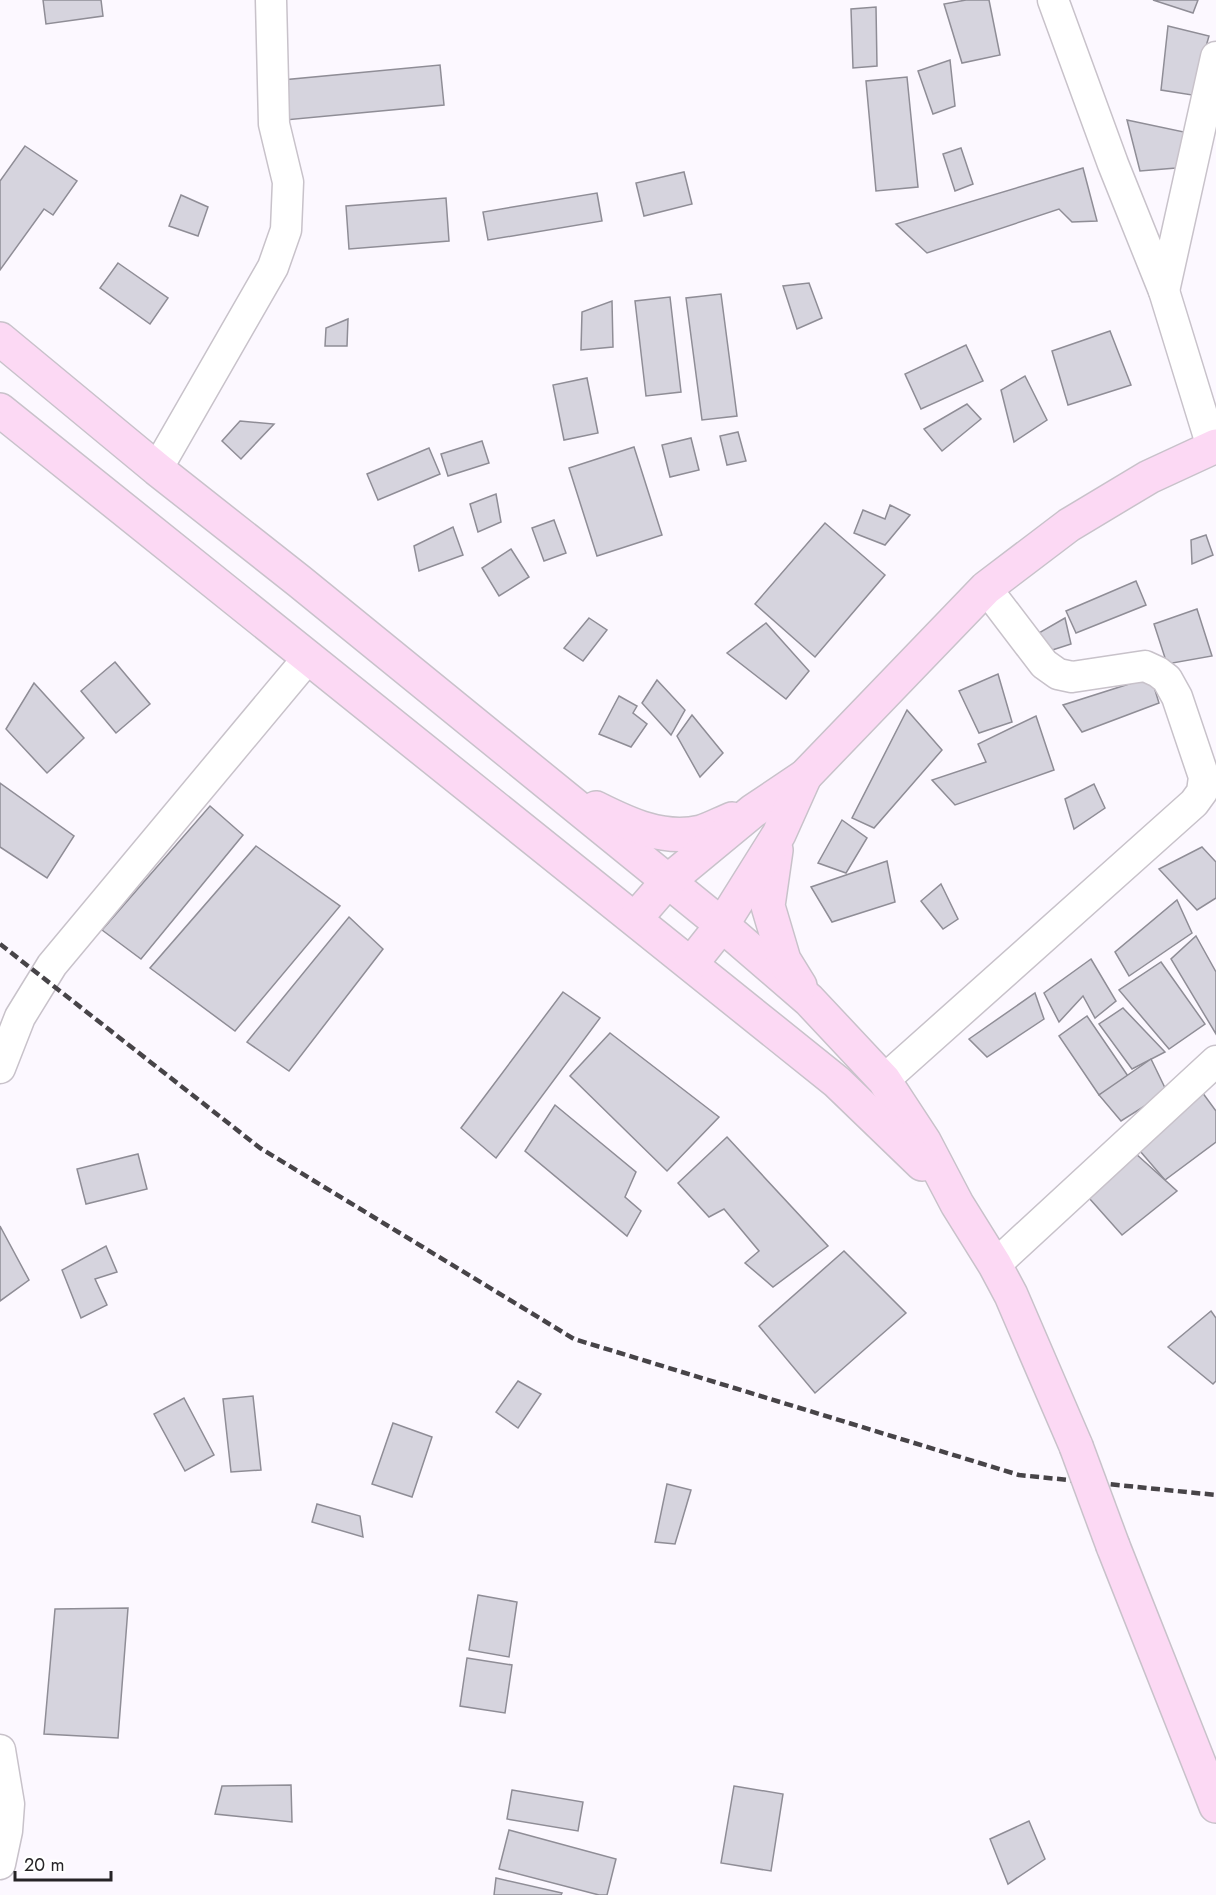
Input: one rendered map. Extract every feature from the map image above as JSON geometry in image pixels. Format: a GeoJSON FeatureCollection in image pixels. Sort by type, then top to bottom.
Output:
{"type":"FeatureCollection","features":[{"type":"Feature","properties":{"kind":"main road"},"geometry":{"type":"LineString","coordinates":[[0,339],[157,469],[299,581],[722,925],[808,1000],[884,1080],[924,1140],[957,1204],[1011,1295],[1076,1446],[1216,1806]]}},
{"type":"Feature","properties":{"kind":"main road"},"geometry":{"type":"LineString","coordinates":[[0,410],[837,1082],[916,1157],[957,1204]]}},
{"type":"Feature","properties":{"kind":"main road"},"geometry":{"type":"LineString","coordinates":[[635,919],[667,882],[753,811],[805,776],[986,588],[1069,525],[1149,477],[1214,446]]}},
{"type":"Feature","properties":{"kind":"main road"},"geometry":{"type":"LineString","coordinates":[[691,964],[722,925],[779,834],[805,776]]}},
{"type":"Feature","properties":{"kind":"main road"},"geometry":{"type":"LineString","coordinates":[[551,786],[635,827],[672,835],[700,832],[753,811]]}},
{"type":"Feature","properties":{"kind":"main road"},"geometry":{"type":"LineString","coordinates":[[779,834],[768,906],[784,960],[808,1000]]}},
{"type":"Feature","properties":{"kind":"street"},"geometry":{"type":"LineString","coordinates":[[157,469],[273,267],[286,230],[288,182],[274,124],[271,0]]}},
{"type":"Feature","properties":{"kind":"street"},"geometry":{"type":"LineString","coordinates":[[1053,0],[1113,164],[1164,291],[1214,446]]}},
{"type":"Feature","properties":{"kind":"street"},"geometry":{"type":"LineString","coordinates":[[1164,291],[1216,57]]}},
{"type":"Feature","properties":{"kind":"street"},"geometry":{"type":"LineString","coordinates":[[884,1080],[1194,803],[1202,792],[1204,777],[1177,697],[1167,679],[1145,666],[1072,677],[1058,674],[1044,664],[986,588]]}},
{"type":"Feature","properties":{"kind":"street"},"geometry":{"type":"LineString","coordinates":[[0,1068],[20,1017],[52,965],[308,658]]}},
{"type":"Feature","properties":{"kind":"street"},"geometry":{"type":"LineString","coordinates":[[995,1265],[1216,1061]]}},
{"type":"Feature","properties":{"kind":"street"},"geometry":{"type":"LineString","coordinates":[[0,1750],[9,1804],[7,1831],[0,1864]]}},
{"type":"Feature","properties":{"kind":"building"},"geometry":{"type":"Polygon","coordinates":[[[43,0],[101,0],[103,16],[46,24],[43,0]]]}},
{"type":"Feature","properties":{"kind":"building"},"geometry":{"type":"Polygon","coordinates":[[[966,0],[989,0],[1000,55],[962,63],[944,4],[966,0]]]}},
{"type":"Feature","properties":{"kind":"building"},"geometry":{"type":"Polygon","coordinates":[[[1153,0],[1198,0],[1193,13],[1153,0]]]}},
{"type":"Feature","properties":{"kind":"building"},"geometry":{"type":"Polygon","coordinates":[[[876,7],[877,66],[853,68],[851,9],[876,7]]]}},
{"type":"Feature","properties":{"kind":"building"},"geometry":{"type":"Polygon","coordinates":[[[1168,26],[1209,36],[1192,95],[1161,90],[1168,26]]]}},
{"type":"Feature","properties":{"kind":"building"},"geometry":{"type":"Polygon","coordinates":[[[950,60],[955,106],[933,114],[918,71],[950,60]]]}},
{"type":"Feature","properties":{"kind":"building"},"geometry":{"type":"Polygon","coordinates":[[[440,65],[444,105],[285,120],[282,80],[440,65]]]}},
{"type":"Feature","properties":{"kind":"building"},"geometry":{"type":"Polygon","coordinates":[[[907,77],[918,187],[876,191],[866,81],[907,77]]]}},
{"type":"Feature","properties":{"kind":"building"},"geometry":{"type":"Polygon","coordinates":[[[1127,120],[1184,132],[1176,168],[1140,171],[1127,120]]]}},
{"type":"Feature","properties":{"kind":"building"},"geometry":{"type":"Polygon","coordinates":[[[25,146],[77,181],[53,215],[44,209],[0,270],[0,181],[25,146]]]}},
{"type":"Feature","properties":{"kind":"building"},"geometry":{"type":"Polygon","coordinates":[[[961,148],[973,184],[955,191],[943,154],[961,148]]]}},
{"type":"Feature","properties":{"kind":"building"},"geometry":{"type":"Polygon","coordinates":[[[1083,168],[1097,221],[1072,222],[1059,209],[927,253],[896,224],[1083,168]]]}},
{"type":"Feature","properties":{"kind":"building"},"geometry":{"type":"Polygon","coordinates":[[[684,172],[692,204],[644,216],[636,183],[684,172]]]}},
{"type":"Feature","properties":{"kind":"building"},"geometry":{"type":"Polygon","coordinates":[[[597,193],[602,221],[488,240],[483,212],[597,193]]]}},
{"type":"Feature","properties":{"kind":"building"},"geometry":{"type":"Polygon","coordinates":[[[181,195],[208,207],[198,236],[169,226],[181,195]]]}},
{"type":"Feature","properties":{"kind":"building"},"geometry":{"type":"Polygon","coordinates":[[[446,198],[449,241],[349,249],[346,206],[446,198]]]}},
{"type":"Feature","properties":{"kind":"building"},"geometry":{"type":"Polygon","coordinates":[[[118,263],[168,298],[150,324],[100,288],[118,263]]]}},
{"type":"Feature","properties":{"kind":"building"},"geometry":{"type":"Polygon","coordinates":[[[809,283],[822,318],[797,329],[783,286],[809,283]]]}},
{"type":"Feature","properties":{"kind":"building"},"geometry":{"type":"Polygon","coordinates":[[[721,294],[737,416],[702,420],[686,298],[721,294]]]}},
{"type":"Feature","properties":{"kind":"building"},"geometry":{"type":"Polygon","coordinates":[[[670,297],[681,392],[646,396],[635,301],[670,297]]]}},
{"type":"Feature","properties":{"kind":"building"},"geometry":{"type":"Polygon","coordinates":[[[612,301],[613,347],[581,350],[582,312],[612,301]]]}},
{"type":"Feature","properties":{"kind":"building"},"geometry":{"type":"Polygon","coordinates":[[[348,319],[347,346],[325,346],[326,328],[348,319]]]}},
{"type":"Feature","properties":{"kind":"building"},"geometry":{"type":"Polygon","coordinates":[[[1110,331],[1131,385],[1068,405],[1052,351],[1110,331]]]}},
{"type":"Feature","properties":{"kind":"building"},"geometry":{"type":"Polygon","coordinates":[[[966,345],[983,381],[921,409],[905,374],[966,345]]]}},
{"type":"Feature","properties":{"kind":"building"},"geometry":{"type":"Polygon","coordinates":[[[1025,376],[1047,420],[1014,442],[1001,390],[1025,376]]]}},
{"type":"Feature","properties":{"kind":"building"},"geometry":{"type":"Polygon","coordinates":[[[587,378],[598,433],[564,440],[553,385],[587,378]]]}},
{"type":"Feature","properties":{"kind":"building"},"geometry":{"type":"Polygon","coordinates":[[[967,404],[981,419],[942,451],[924,429],[967,404]]]}},
{"type":"Feature","properties":{"kind":"building"},"geometry":{"type":"Polygon","coordinates":[[[240,421],[274,424],[241,459],[222,441],[240,421]]]}},
{"type":"Feature","properties":{"kind":"building"},"geometry":{"type":"Polygon","coordinates":[[[738,432],[746,461],[727,465],[720,436],[738,432]]]}},
{"type":"Feature","properties":{"kind":"building"},"geometry":{"type":"Polygon","coordinates":[[[691,438],[699,470],[670,477],[662,445],[691,438]]]}},
{"type":"Feature","properties":{"kind":"building"},"geometry":{"type":"Polygon","coordinates":[[[482,441],[489,463],[448,476],[441,454],[482,441]]]}},
{"type":"Feature","properties":{"kind":"building"},"geometry":{"type":"Polygon","coordinates":[[[634,447],[662,535],[597,556],[569,468],[634,447]]]}},
{"type":"Feature","properties":{"kind":"building"},"geometry":{"type":"Polygon","coordinates":[[[429,448],[440,474],[378,500],[367,474],[429,448]]]}},
{"type":"Feature","properties":{"kind":"building"},"geometry":{"type":"Polygon","coordinates":[[[496,494],[501,522],[478,532],[470,504],[496,494]]]}},
{"type":"Feature","properties":{"kind":"building"},"geometry":{"type":"Polygon","coordinates":[[[890,505],[910,515],[885,545],[854,533],[863,510],[885,519],[890,505]]]}},
{"type":"Feature","properties":{"kind":"building"},"geometry":{"type":"Polygon","coordinates":[[[554,520],[566,553],[544,561],[532,528],[554,520]]]}},
{"type":"Feature","properties":{"kind":"building"},"geometry":{"type":"Polygon","coordinates":[[[825,523],[885,575],[815,657],[755,604],[825,523]]]}},
{"type":"Feature","properties":{"kind":"building"},"geometry":{"type":"Polygon","coordinates":[[[453,527],[463,555],[419,571],[414,546],[453,527]]]}},
{"type":"Feature","properties":{"kind":"building"},"geometry":{"type":"Polygon","coordinates":[[[1206,535],[1213,555],[1192,564],[1191,540],[1206,535]]]}},
{"type":"Feature","properties":{"kind":"building"},"geometry":{"type":"Polygon","coordinates":[[[511,549],[529,577],[499,596],[482,568],[511,549]]]}},
{"type":"Feature","properties":{"kind":"building"},"geometry":{"type":"Polygon","coordinates":[[[1136,581],[1146,605],[1076,633],[1066,611],[1136,581]]]}},
{"type":"Feature","properties":{"kind":"building"},"geometry":{"type":"Polygon","coordinates":[[[1197,609],[1212,656],[1167,664],[1154,624],[1197,609]]]}},
{"type":"Feature","properties":{"kind":"building"},"geometry":{"type":"Polygon","coordinates":[[[589,618],[607,630],[583,661],[564,648],[589,618]]]}},
{"type":"Feature","properties":{"kind":"building"},"geometry":{"type":"Polygon","coordinates":[[[1065,618],[1071,644],[1043,653],[1037,634],[1065,618]]]}},
{"type":"Feature","properties":{"kind":"building"},"geometry":{"type":"Polygon","coordinates":[[[766,623],[809,671],[786,699],[727,653],[766,623]]]}},
{"type":"Feature","properties":{"kind":"building"},"geometry":{"type":"Polygon","coordinates":[[[115,662],[150,704],[116,733],[81,691],[115,662]]]}},
{"type":"Feature","properties":{"kind":"building"},"geometry":{"type":"Polygon","coordinates":[[[998,674],[1012,722],[979,733],[959,691],[998,674]]]}},
{"type":"Feature","properties":{"kind":"building"},"geometry":{"type":"Polygon","coordinates":[[[1151,677],[1159,703],[1082,732],[1063,705],[1151,677]]]}},
{"type":"Feature","properties":{"kind":"building"},"geometry":{"type":"Polygon","coordinates":[[[657,680],[685,710],[671,735],[642,703],[657,680]]]}},
{"type":"Feature","properties":{"kind":"building"},"geometry":{"type":"Polygon","coordinates":[[[34,683],[84,738],[47,773],[6,729],[34,683]]]}},
{"type":"Feature","properties":{"kind":"building"},"geometry":{"type":"Polygon","coordinates":[[[619,696],[637,706],[633,713],[647,724],[631,747],[599,734],[619,696]]]}},
{"type":"Feature","properties":{"kind":"building"},"geometry":{"type":"Polygon","coordinates":[[[907,710],[942,750],[874,828],[852,818],[907,710]]]}},
{"type":"Feature","properties":{"kind":"building"},"geometry":{"type":"Polygon","coordinates":[[[692,715],[723,753],[700,777],[677,736],[692,715]]]}},
{"type":"Feature","properties":{"kind":"building"},"geometry":{"type":"Polygon","coordinates":[[[1036,716],[1054,770],[955,805],[932,780],[986,762],[978,744],[1036,716]]]}},
{"type":"Feature","properties":{"kind":"building"},"geometry":{"type":"Polygon","coordinates":[[[0,783],[74,836],[47,878],[0,847],[0,783]]]}},
{"type":"Feature","properties":{"kind":"building"},"geometry":{"type":"Polygon","coordinates":[[[1094,784],[1105,808],[1074,829],[1065,799],[1094,784]]]}},
{"type":"Feature","properties":{"kind":"building"},"geometry":{"type":"Polygon","coordinates":[[[210,806],[243,835],[141,959],[102,930],[210,806]]]}},
{"type":"Feature","properties":{"kind":"building"},"geometry":{"type":"Polygon","coordinates":[[[842,820],[867,838],[846,873],[818,863],[842,820]]]}},
{"type":"Feature","properties":{"kind":"building"},"geometry":{"type":"Polygon","coordinates":[[[256,846],[340,906],[235,1031],[150,968],[256,846]]]}},
{"type":"Feature","properties":{"kind":"building"},"geometry":{"type":"Polygon","coordinates":[[[1202,847],[1216,862],[1216,898],[1197,910],[1159,869],[1202,847]]]}},
{"type":"Feature","properties":{"kind":"building"},"geometry":{"type":"Polygon","coordinates":[[[887,861],[895,902],[832,922],[811,887],[887,861]]]}},
{"type":"Feature","properties":{"kind":"building"},"geometry":{"type":"Polygon","coordinates":[[[941,884],[958,919],[943,929],[921,901],[941,884]]]}},
{"type":"Feature","properties":{"kind":"building"},"geometry":{"type":"Polygon","coordinates":[[[1177,900],[1192,933],[1129,976],[1115,952],[1177,900]]]}},
{"type":"Feature","properties":{"kind":"building"},"geometry":{"type":"Polygon","coordinates":[[[349,917],[383,949],[289,1071],[247,1042],[349,917]]]}},
{"type":"Feature","properties":{"kind":"building"},"geometry":{"type":"Polygon","coordinates":[[[1196,936],[1216,972],[1216,1034],[1171,959],[1196,936]]]}},
{"type":"Feature","properties":{"kind":"building"},"geometry":{"type":"Polygon","coordinates":[[[1091,959],[1116,1001],[1095,1018],[1083,996],[1059,1022],[1044,993],[1091,959]]]}},
{"type":"Feature","properties":{"kind":"building"},"geometry":{"type":"Polygon","coordinates":[[[1161,962],[1205,1024],[1169,1049],[1119,990],[1161,962]]]}},
{"type":"Feature","properties":{"kind":"building"},"geometry":{"type":"Polygon","coordinates":[[[563,992],[600,1018],[496,1158],[461,1128],[563,992]]]}},
{"type":"Feature","properties":{"kind":"building"},"geometry":{"type":"Polygon","coordinates":[[[1035,993],[1044,1019],[987,1057],[969,1039],[1035,993]]]}},
{"type":"Feature","properties":{"kind":"building"},"geometry":{"type":"Polygon","coordinates":[[[1123,1008],[1165,1052],[1132,1069],[1099,1024],[1123,1008]]]}},
{"type":"Feature","properties":{"kind":"building"},"geometry":{"type":"Polygon","coordinates":[[[1087,1016],[1130,1079],[1099,1095],[1059,1036],[1087,1016]]]}},
{"type":"Feature","properties":{"kind":"building"},"geometry":{"type":"Polygon","coordinates":[[[610,1033],[719,1117],[667,1171],[570,1076],[610,1033]]]}},
{"type":"Feature","properties":{"kind":"building"},"geometry":{"type":"Polygon","coordinates":[[[1151,1059],[1167,1092],[1121,1121],[1099,1095],[1151,1059]]]}},
{"type":"Feature","properties":{"kind":"building"},"geometry":{"type":"Polygon","coordinates":[[[1202,1092],[1216,1111],[1216,1142],[1165,1180],[1134,1144],[1202,1092]]]}},
{"type":"Feature","properties":{"kind":"building"},"geometry":{"type":"Polygon","coordinates":[[[555,1105],[636,1172],[625,1197],[641,1211],[627,1236],[525,1151],[555,1105]]]}},
{"type":"Feature","properties":{"kind":"building"},"geometry":{"type":"Polygon","coordinates":[[[727,1137],[828,1246],[773,1287],[745,1263],[759,1251],[724,1209],[709,1217],[678,1183],[727,1137]]]}},
{"type":"Feature","properties":{"kind":"building"},"geometry":{"type":"Polygon","coordinates":[[[1125,1144],[1177,1191],[1122,1235],[1081,1189],[1125,1144]]]}},
{"type":"Feature","properties":{"kind":"building"},"geometry":{"type":"Polygon","coordinates":[[[138,1154],[147,1189],[86,1204],[77,1169],[138,1154]]]}},
{"type":"Feature","properties":{"kind":"building"},"geometry":{"type":"Polygon","coordinates":[[[0,1226],[29,1280],[0,1301],[0,1226]]]}},
{"type":"Feature","properties":{"kind":"building"},"geometry":{"type":"Polygon","coordinates":[[[106,1246],[117,1272],[95,1279],[107,1305],[81,1318],[62,1270],[106,1246]]]}},
{"type":"Feature","properties":{"kind":"building"},"geometry":{"type":"Polygon","coordinates":[[[844,1251],[906,1313],[815,1393],[759,1326],[844,1251]]]}},
{"type":"Feature","properties":{"kind":"building"},"geometry":{"type":"Polygon","coordinates":[[[1211,1311],[1216,1318],[1216,1381],[1213,1384],[1168,1347],[1211,1311]]]}},
{"type":"Feature","properties":{"kind":"building"},"geometry":{"type":"Polygon","coordinates":[[[518,1381],[541,1394],[518,1428],[496,1412],[518,1381]]]}},
{"type":"Feature","properties":{"kind":"building"},"geometry":{"type":"Polygon","coordinates":[[[253,1396],[261,1470],[231,1472],[223,1399],[253,1396]]]}},
{"type":"Feature","properties":{"kind":"building"},"geometry":{"type":"Polygon","coordinates":[[[184,1398],[214,1455],[185,1471],[154,1414],[184,1398]]]}},
{"type":"Feature","properties":{"kind":"building"},"geometry":{"type":"Polygon","coordinates":[[[393,1423],[432,1437],[412,1497],[372,1484],[393,1423]]]}},
{"type":"Feature","properties":{"kind":"building"},"geometry":{"type":"Polygon","coordinates":[[[667,1484],[691,1490],[675,1544],[655,1542],[667,1484]]]}},
{"type":"Feature","properties":{"kind":"building"},"geometry":{"type":"Polygon","coordinates":[[[317,1504],[360,1516],[363,1537],[312,1522],[317,1504]]]}},
{"type":"Feature","properties":{"kind":"building"},"geometry":{"type":"Polygon","coordinates":[[[478,1595],[517,1602],[509,1657],[469,1650],[478,1595]]]}},
{"type":"Feature","properties":{"kind":"building"},"geometry":{"type":"Polygon","coordinates":[[[128,1608],[118,1738],[44,1734],[55,1609],[128,1608]]]}},
{"type":"Feature","properties":{"kind":"building"},"geometry":{"type":"Polygon","coordinates":[[[467,1658],[512,1665],[505,1713],[460,1706],[467,1658]]]}},
{"type":"Feature","properties":{"kind":"building"},"geometry":{"type":"Polygon","coordinates":[[[291,1785],[292,1822],[215,1814],[222,1786],[291,1785]]]}},
{"type":"Feature","properties":{"kind":"building"},"geometry":{"type":"Polygon","coordinates":[[[734,1786],[783,1794],[771,1871],[721,1863],[734,1786]]]}},
{"type":"Feature","properties":{"kind":"building"},"geometry":{"type":"Polygon","coordinates":[[[512,1790],[583,1802],[578,1831],[507,1819],[512,1790]]]}},
{"type":"Feature","properties":{"kind":"building"},"geometry":{"type":"Polygon","coordinates":[[[1029,1821],[1045,1859],[1008,1884],[990,1839],[1029,1821]]]}},
{"type":"Feature","properties":{"kind":"building"},"geometry":{"type":"Polygon","coordinates":[[[509,1830],[616,1859],[607,1895],[599,1895],[499,1869],[509,1830]]]}},
{"type":"Feature","properties":{"kind":"building"},"geometry":{"type":"Polygon","coordinates":[[[496,1878],[562,1893],[561,1895],[494,1895],[496,1878]]]}},
{"type":"Feature","properties":{"kind":"railway"},"geometry":{"type":"LineString","coordinates":[[0,944],[260,1148],[574,1339],[1019,1475],[1216,1495]]}}]}
